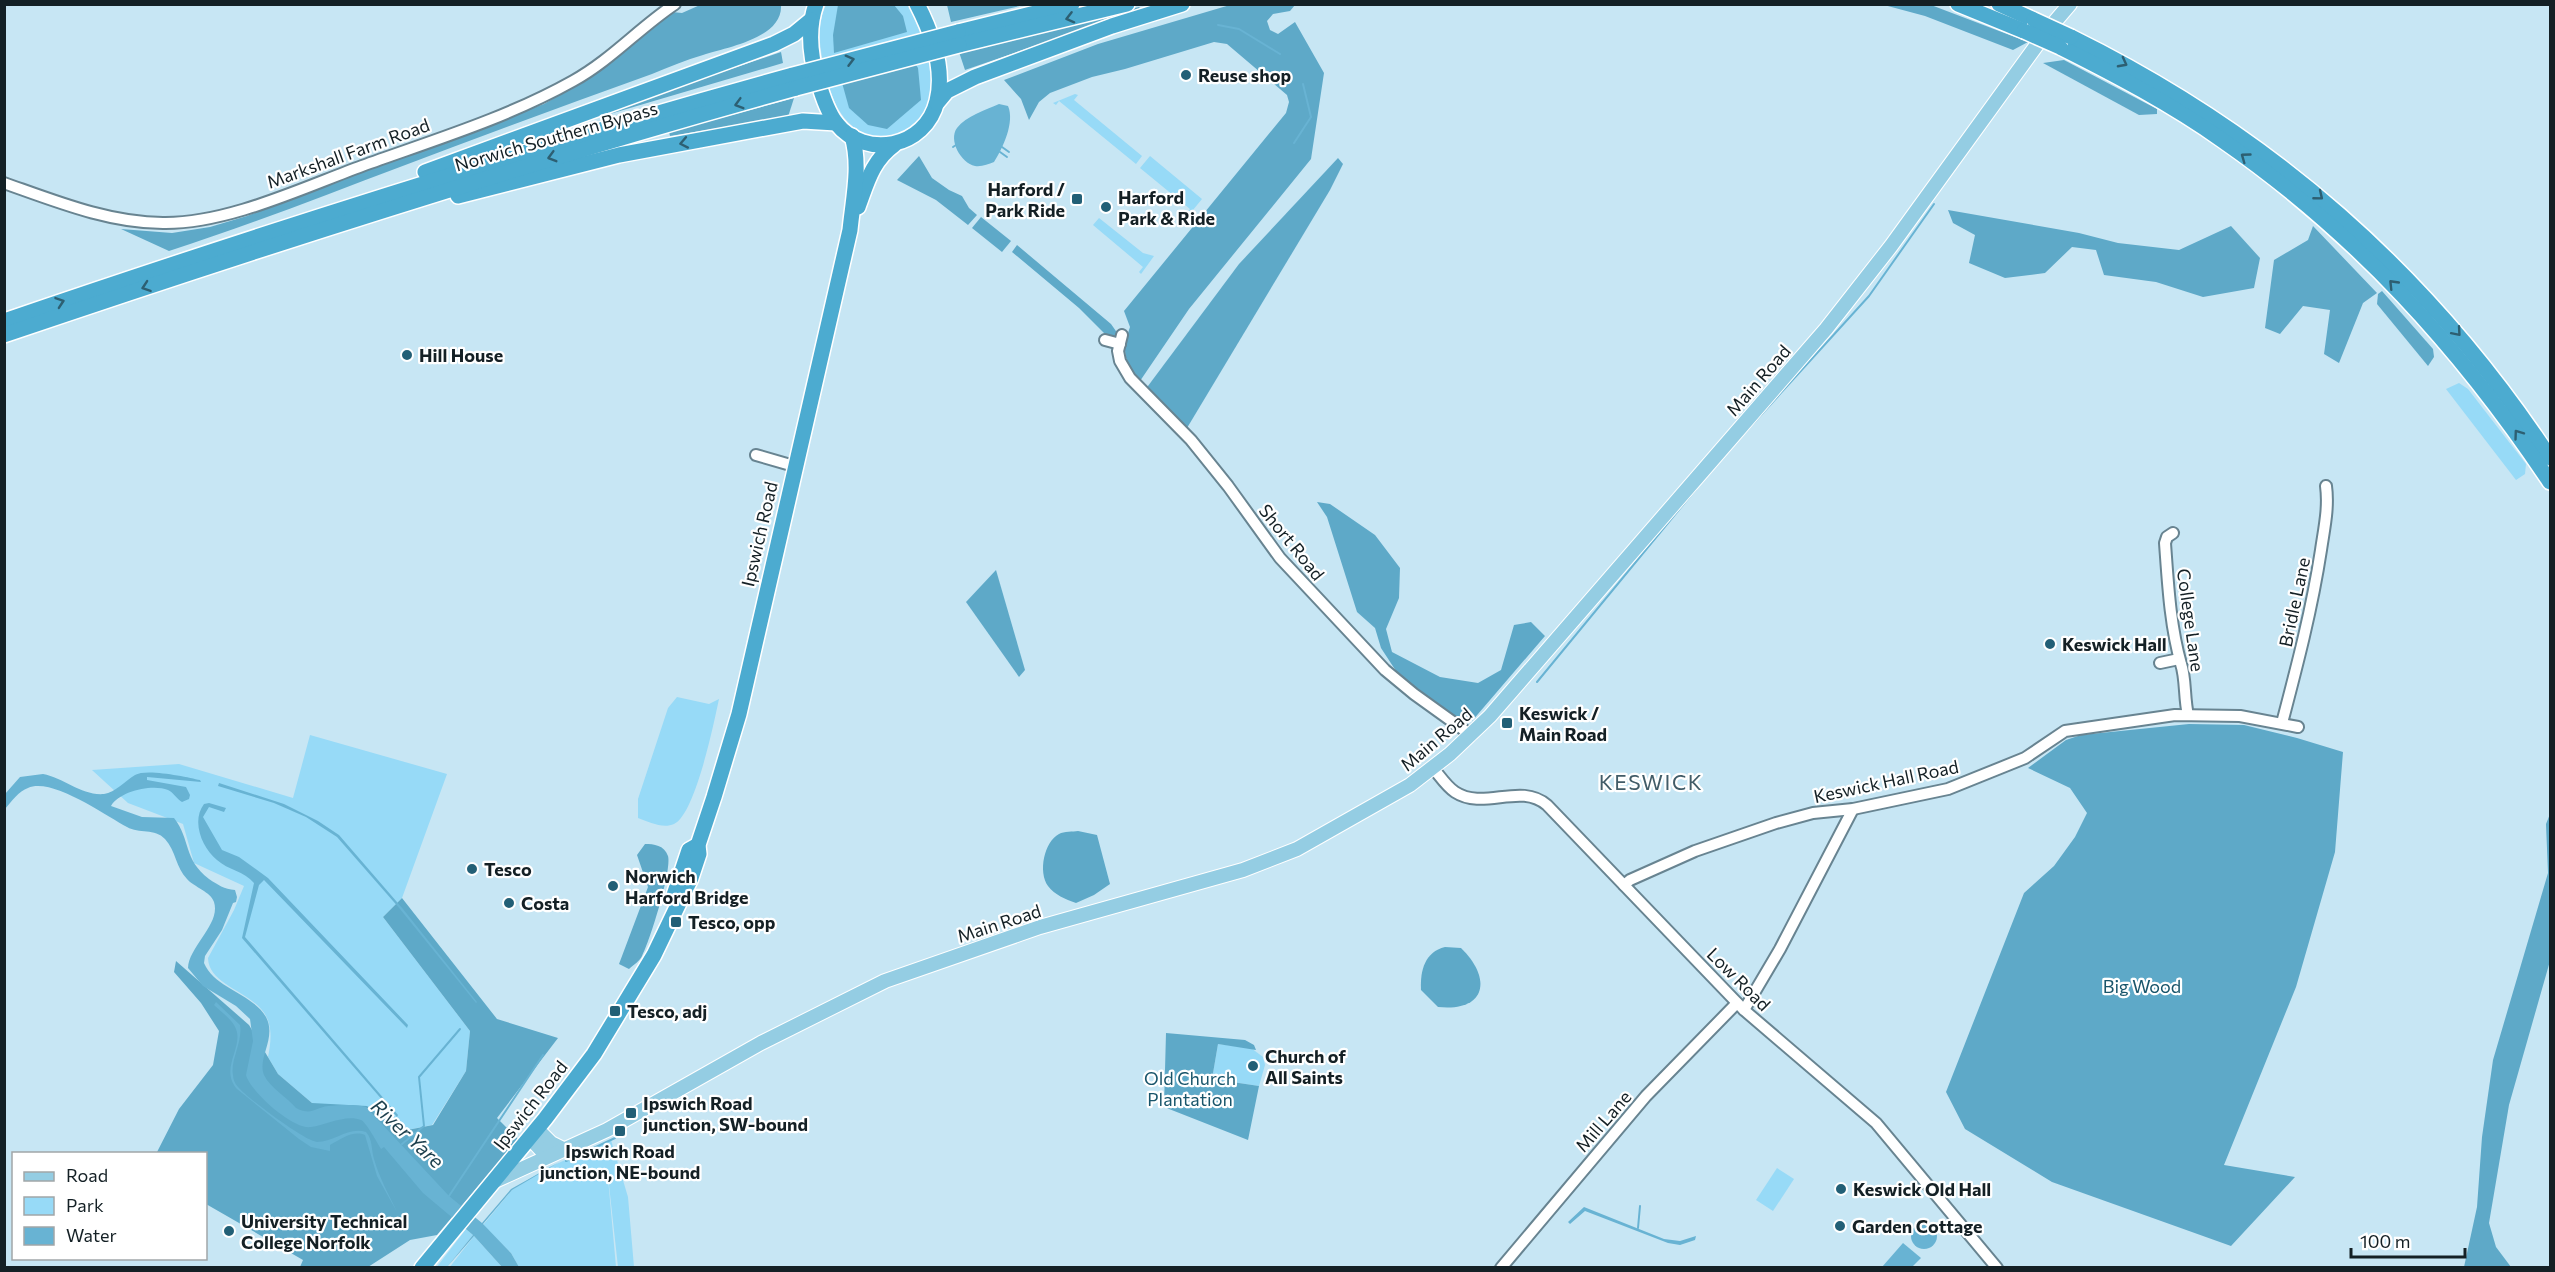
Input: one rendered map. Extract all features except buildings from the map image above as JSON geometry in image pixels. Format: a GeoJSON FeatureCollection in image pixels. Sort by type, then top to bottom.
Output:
{"type":"FeatureCollection","features":[{"type":"Feature","properties":{"kind":"highway"},"geometry":{"type":"LineString","coordinates":[[917,4],[928,25],[934,44],[938,73],[937,103]]}},
{"type":"Feature","properties":{"kind":"highway","name":"Norwich Southern Bypass"},"geometry":{"type":"LineString","coordinates":[[4,321],[228,244],[510,156],[959,39],[1071,4]]}},
{"type":"Feature","properties":{"kind":"highway","name":"Norwich Southern Bypass"},"geometry":{"type":"LineString","coordinates":[[959,39],[1127,4]]}},
{"type":"Feature","properties":{"kind":"highway"},"geometry":{"type":"LineString","coordinates":[[937,103],[947,91],[975,77],[1112,26],[1182,4]]}},
{"type":"Feature","properties":{"kind":"highway"},"geometry":{"type":"LineString","coordinates":[[1958,4],[2029,25],[2137,70],[2197,107],[2278,163],[2376,246],[2434,305],[2492,375],[2550,458]]}},
{"type":"Feature","properties":{"kind":"highway"},"geometry":{"type":"LineString","coordinates":[[1999,4],[2029,25]]}},
{"type":"Feature","properties":{"kind":"highway"},"geometry":{"type":"LineString","coordinates":[[813,11],[810,46],[815,71],[824,100],[836,123],[852,136],[871,144],[894,145]]}},
{"type":"Feature","properties":{"kind":"highway"},"geometry":{"type":"LineString","coordinates":[[228,244],[774,44],[794,34],[813,11]]}},
{"type":"Feature","properties":{"kind":"highway"},"geometry":{"type":"LineString","coordinates":[[2066,42],[2177,111],[2265,171],[2318,213],[2366,257],[2447,343],[2519,436],[2550,482]]}},
{"type":"Feature","properties":{"kind":"highway","name":"Norwich Southern Bypass"},"geometry":{"type":"LineString","coordinates":[[4,335],[179,275],[794,82]]}},
{"type":"Feature","properties":{"kind":"highway","name":"Ipswich Road"},"geometry":{"type":"LineString","coordinates":[[422,1268],[493,1183],[594,1054],[654,956],[689,850],[698,845],[736,722],[850,230],[880,156],[923,128],[937,103]]}},
{"type":"Feature","properties":{"kind":"highway"},"geometry":{"type":"LineString","coordinates":[[179,275],[510,181],[619,155],[803,120],[836,123]]}},
{"type":"Feature","properties":{"kind":"highway","name":"Ipswich Road"},"geometry":{"type":"LineString","coordinates":[[850,230],[856,169],[856,147],[852,136]]}},
{"type":"Feature","properties":{"kind":"main road","name":"Main Road"},"geometry":{"type":"LineString","coordinates":[[493,1183],[510,1172],[560,1151],[638,1113],[761,1043],[885,981],[1040,927],[1243,870],[1297,849],[1398,792],[1432,768],[1471,735],[1826,329],[1891,246],[2047,31],[2070,4]]}},
{"type":"Feature","properties":{"kind":"main road"},"geometry":{"type":"LineString","coordinates":[[533,1133],[560,1151]]}},
{"type":"Feature","properties":{"kind":"street","name":"Markshall Farm Road"},"geometry":{"type":"LineString","coordinates":[[4,183],[92,212],[143,223],[193,222],[220,216],[470,127],[540,99],[590,71],[675,4]]}},
{"type":"Feature","properties":{"kind":"street","name":"Short Road"},"geometry":{"type":"LineString","coordinates":[[1105,340],[1121,340],[1118,351],[1120,362],[1130,378],[1191,440],[1228,486],[1280,558],[1385,670],[1471,735]]}},
{"type":"Feature","properties":{"kind":"street"},"geometry":{"type":"LineString","coordinates":[[756,455],[794,466]]}},
{"type":"Feature","properties":{"kind":"street","name":"Bridle Lane"},"geometry":{"type":"LineString","coordinates":[[2282,723],[2306,632],[2318,569],[2328,502],[2326,486]]}},
{"type":"Feature","properties":{"kind":"street","name":"College Lane"},"geometry":{"type":"LineString","coordinates":[[2173,533],[2167,537],[2165,543],[2169,606],[2188,715]]}},
{"type":"Feature","properties":{"kind":"street"},"geometry":{"type":"LineString","coordinates":[[2160,663],[2179,659]]}},
{"type":"Feature","properties":{"kind":"street","name":"Keswick Hall Road"},"geometry":{"type":"LineString","coordinates":[[1624,885],[1638,876],[1695,851],[1776,823],[1813,813],[1853,809],[1948,789],[2025,758],[2066,731],[2188,715],[2240,716],[2298,727]]}},
{"type":"Feature","properties":{"kind":"street","name":"Low Road"},"geometry":{"type":"LineString","coordinates":[[1432,768],[1462,795],[1484,799],[1528,795],[1541,800],[1741,1007],[1876,1123],[1997,1268]]}},
{"type":"Feature","properties":{"kind":"street","name":"Mill Lane"},"geometry":{"type":"LineString","coordinates":[[1501,1268],[1646,1096],[1741,1007],[1780,949],[1853,809]]}},
{"type":"Feature","properties":{"kind":"green space"},"geometry":{"type":"Polygon","coordinates":[[[700,5],[781,5],[779,16],[773,26],[752,39],[684,61],[169,251],[121,229],[172,233],[210,227],[247,216],[544,104],[610,61],[672,12],[682,13],[700,5]]]}},
{"type":"Feature","properties":{"kind":"green space"},"geometry":{"type":"Polygon","coordinates":[[[826,5],[912,5],[928,45],[933,66],[934,88],[931,103],[924,115],[903,133],[890,137],[876,137],[863,133],[844,118],[832,96],[822,55],[820,26],[826,5]]]}},
{"type":"Feature","properties":{"kind":"green space"},"geometry":{"type":"Polygon","coordinates":[[[838,5],[894,5],[903,16],[907,32],[834,53],[833,35],[838,5]]]}},
{"type":"Feature","properties":{"kind":"green space"},"geometry":{"type":"Polygon","coordinates":[[[947,5],[1024,5],[951,22],[947,5]]]}},
{"type":"Feature","properties":{"kind":"green space"},"geometry":{"type":"Polygon","coordinates":[[[1230,5],[1295,5],[1290,11],[1273,14],[1267,21],[1270,30],[1278,34],[1295,22],[1324,73],[1311,159],[1189,309],[1140,381],[1127,362],[1125,350],[1130,327],[1124,311],[1286,113],[1289,102],[1287,95],[1227,44],[1214,42],[1092,77],[1050,93],[1039,102],[1029,120],[1021,99],[1004,80],[1098,44],[1230,5]]]}},
{"type":"Feature","properties":{"kind":"green space"},"geometry":{"type":"Polygon","coordinates":[[[1884,5],[1931,5],[2028,42],[2013,50],[1925,16],[1884,5]]]}},
{"type":"Feature","properties":{"kind":"green space"},"geometry":{"type":"Polygon","coordinates":[[[1139,7],[1141,9],[965,70],[959,52],[1139,7]]]}},
{"type":"Feature","properties":{"kind":"green space"},"geometry":{"type":"Polygon","coordinates":[[[781,52],[783,63],[603,116],[601,113],[781,52]]]}},
{"type":"Feature","properties":{"kind":"green space"},"geometry":{"type":"Polygon","coordinates":[[[913,60],[918,68],[921,100],[887,129],[868,125],[849,108],[841,79],[913,60]]]}},
{"type":"Feature","properties":{"kind":"green space"},"geometry":{"type":"Polygon","coordinates":[[[2064,60],[2157,109],[2157,114],[2139,115],[2043,63],[2064,60]]]}},
{"type":"Feature","properties":{"kind":"green space"},"geometry":{"type":"Polygon","coordinates":[[[1075,94],[1078,95],[1074,100],[1142,156],[1136,164],[1059,101],[1056,105],[1053,103],[1075,94]]]}},
{"type":"Feature","properties":{"kind":"green space"},"geometry":{"type":"Polygon","coordinates":[[[794,98],[788,117],[670,136],[669,132],[794,98]]]}},
{"type":"Feature","properties":{"kind":"green space"},"geometry":{"type":"Polygon","coordinates":[[[919,156],[932,178],[962,196],[969,208],[977,215],[968,225],[936,200],[897,180],[919,156]]]}},
{"type":"Feature","properties":{"kind":"green space"},"geometry":{"type":"Polygon","coordinates":[[[1150,156],[1202,199],[1188,216],[1186,215],[1190,209],[1140,168],[1150,156]]]}},
{"type":"Feature","properties":{"kind":"green space"},"geometry":{"type":"Polygon","coordinates":[[[1338,158],[1343,164],[1330,190],[1187,428],[1145,390],[1239,264],[1338,158]]]}},
{"type":"Feature","properties":{"kind":"green space"},"geometry":{"type":"Polygon","coordinates":[[[1948,210],[2079,233],[2118,243],[2179,250],[2231,226],[2260,258],[2254,288],[2203,297],[2156,282],[2104,275],[2096,250],[2072,247],[2045,273],[2005,278],[1969,263],[1975,235],[1953,223],[1948,210]]]}},
{"type":"Feature","properties":{"kind":"green space"},"geometry":{"type":"Polygon","coordinates":[[[981,217],[1011,241],[1002,252],[972,228],[981,217]]]}},
{"type":"Feature","properties":{"kind":"green space"},"geometry":{"type":"Polygon","coordinates":[[[1099,218],[1143,253],[1154,256],[1141,274],[1139,272],[1143,267],[1093,225],[1099,218]]]}},
{"type":"Feature","properties":{"kind":"green space"},"geometry":{"type":"Polygon","coordinates":[[[2313,226],[2377,293],[2363,303],[2339,363],[2324,354],[2330,310],[2303,306],[2280,334],[2265,328],[2274,260],[2308,240],[2313,226]]]}},
{"type":"Feature","properties":{"kind":"green space"},"geometry":{"type":"Polygon","coordinates":[[[1017,245],[1111,324],[1118,334],[1117,337],[1110,339],[1079,308],[1012,252],[1017,245]]]}},
{"type":"Feature","properties":{"kind":"green space"},"geometry":{"type":"Polygon","coordinates":[[[2382,291],[2433,349],[2434,357],[2428,366],[2377,304],[2378,294],[2382,291]]]}},
{"type":"Feature","properties":{"kind":"green space"},"geometry":{"type":"Polygon","coordinates":[[[2459,383],[2468,389],[2526,464],[2525,474],[2516,480],[2446,389],[2459,383]]]}},
{"type":"Feature","properties":{"kind":"green space"},"geometry":{"type":"Polygon","coordinates":[[[1317,502],[1330,504],[1375,535],[1400,568],[1399,598],[1386,629],[1392,652],[1440,677],[1478,683],[1501,670],[1514,625],[1531,622],[1545,636],[1472,721],[1457,720],[1398,674],[1381,648],[1375,628],[1357,612],[1327,517],[1317,502]]]}},
{"type":"Feature","properties":{"kind":"green space"},"geometry":{"type":"Polygon","coordinates":[[[996,570],[1025,670],[1019,677],[966,602],[996,570]]]}},
{"type":"Feature","properties":{"kind":"green space"},"geometry":{"type":"Polygon","coordinates":[[[677,697],[709,704],[719,699],[702,767],[689,804],[682,817],[674,824],[661,825],[638,818],[638,799],[668,708],[677,697]]]}},
{"type":"Feature","properties":{"kind":"green space","name":"Big Wood"},"geometry":{"type":"Polygon","coordinates":[[[2189,724],[2244,725],[2343,752],[2335,852],[2296,987],[2224,1165],[2295,1177],[2231,1246],[2052,1182],[1965,1129],[1946,1092],[2024,893],[2054,866],[2075,837],[2087,813],[2070,788],[2028,768],[2066,740],[2081,735],[2189,724]]]}},
{"type":"Feature","properties":{"kind":"green space"},"geometry":{"type":"Polygon","coordinates":[[[310,735],[447,774],[402,898],[383,917],[470,1031],[466,1071],[432,1125],[397,1132],[312,1103],[278,1074],[268,1057],[270,1032],[264,1013],[247,997],[217,977],[208,958],[244,886],[194,863],[183,824],[128,803],[92,770],[179,764],[293,798],[310,735]]]}},
{"type":"Feature","properties":{"kind":"green space"},"geometry":{"type":"Polygon","coordinates":[[[2550,814],[2550,961],[2509,1105],[2489,1223],[2496,1247],[2511,1267],[2464,1267],[2477,1207],[2482,1137],[2493,1060],[2548,873],[2546,824],[2550,814]]]}},
{"type":"Feature","properties":{"kind":"green space"},"geometry":{"type":"Polygon","coordinates":[[[1078,831],[1097,835],[1110,884],[1076,903],[1057,894],[1048,886],[1043,866],[1046,850],[1054,838],[1061,833],[1078,831]]]}},
{"type":"Feature","properties":{"kind":"green space"},"geometry":{"type":"Polygon","coordinates":[[[645,844],[664,849],[668,856],[667,875],[660,906],[646,948],[640,960],[629,969],[619,964],[648,887],[637,855],[645,844]]]}},
{"type":"Feature","properties":{"kind":"green space"},"geometry":{"type":"Polygon","coordinates":[[[402,898],[497,1019],[558,1038],[497,1118],[518,1139],[437,1235],[410,1240],[368,1267],[300,1267],[303,1260],[207,1205],[207,1152],[157,1152],[179,1109],[213,1065],[219,1031],[201,1003],[174,972],[176,961],[249,1025],[278,1074],[312,1103],[367,1106],[388,1121],[397,1132],[433,1125],[466,1071],[470,1031],[383,917],[402,898]]]}},
{"type":"Feature","properties":{"kind":"green space"},"geometry":{"type":"Polygon","coordinates":[[[1461,948],[1471,959],[1477,971],[1480,991],[1467,1004],[1438,1007],[1421,990],[1425,963],[1438,949],[1461,948]]]}},
{"type":"Feature","properties":{"kind":"green space","name":"Old Church Plantation"},"geometry":{"type":"Polygon","coordinates":[[[1166,1033],[1245,1040],[1254,1045],[1256,1050],[1218,1044],[1212,1079],[1259,1086],[1248,1140],[1164,1107],[1166,1033]]]}},
{"type":"Feature","properties":{"kind":"green space"},"geometry":{"type":"Polygon","coordinates":[[[1218,1044],[1251,1048],[1263,1057],[1265,1065],[1259,1086],[1212,1079],[1218,1044]]]}},
{"type":"Feature","properties":{"kind":"green space"},"geometry":{"type":"Polygon","coordinates":[[[611,1140],[628,1197],[634,1267],[618,1267],[607,1167],[616,1267],[519,1267],[511,1253],[483,1225],[512,1190],[547,1168],[611,1140]]]}},
{"type":"Feature","properties":{"kind":"green space"},"geometry":{"type":"Polygon","coordinates":[[[1777,1168],[1794,1179],[1773,1211],[1756,1200],[1777,1168]]]}},
{"type":"Feature","properties":{"kind":"green space"},"geometry":{"type":"Polygon","coordinates":[[[466,1229],[473,1235],[447,1267],[436,1268],[466,1229]]]}},
{"type":"Feature","properties":{"kind":"green space"},"geometry":{"type":"Polygon","coordinates":[[[474,1236],[502,1267],[449,1268],[474,1236]]]}},
{"type":"Feature","properties":{"kind":"water"},"geometry":{"type":"Polygon","coordinates":[[[999,104],[1008,106],[1010,112],[1009,127],[1001,150],[994,162],[980,166],[970,164],[961,156],[955,145],[957,128],[971,117],[999,104]]]}},
{"type":"Feature","properties":{"kind":"water"},"geometry":{"type":"Polygon","coordinates":[[[140,773],[167,774],[200,780],[201,782],[147,777],[147,780],[186,787],[190,795],[189,799],[182,802],[168,790],[145,788],[121,796],[111,806],[142,817],[174,818],[183,834],[191,857],[201,872],[218,885],[235,890],[236,902],[233,903],[222,930],[205,956],[204,963],[216,979],[252,1002],[266,1017],[269,1033],[263,1068],[267,1080],[296,1108],[301,1110],[309,1111],[337,1105],[366,1107],[449,1196],[482,1223],[511,1189],[561,1161],[512,1190],[483,1224],[511,1253],[519,1267],[502,1267],[474,1236],[447,1267],[473,1235],[423,1193],[384,1147],[381,1149],[361,1120],[349,1118],[311,1127],[303,1126],[273,1108],[255,1090],[246,1075],[253,1041],[250,1019],[236,1006],[203,986],[188,968],[193,952],[213,918],[215,910],[212,898],[183,875],[169,844],[157,833],[127,827],[79,799],[51,788],[38,786],[25,789],[5,809],[5,794],[20,777],[43,774],[96,794],[112,791],[140,773]]]}},
{"type":"Feature","properties":{"kind":"water"},"geometry":{"type":"Polygon","coordinates":[[[219,783],[284,804],[318,821],[339,835],[403,909],[477,1002],[337,837],[306,817],[274,803],[218,786],[219,783]]]}},
{"type":"Feature","properties":{"kind":"water"},"geometry":{"type":"Polygon","coordinates":[[[209,803],[226,808],[224,812],[209,807],[203,817],[222,850],[239,857],[268,878],[408,1025],[407,1028],[264,880],[259,885],[245,937],[398,1115],[397,1117],[242,938],[254,883],[246,876],[221,863],[207,849],[200,834],[198,818],[204,804],[209,803]]]}},
{"type":"Feature","properties":{"kind":"water"},"geometry":{"type":"Polygon","coordinates":[[[216,1002],[240,1025],[240,1038],[233,1063],[233,1078],[237,1086],[277,1119],[311,1140],[317,1142],[354,1131],[366,1132],[371,1141],[379,1172],[397,1212],[377,1176],[365,1135],[347,1136],[330,1145],[330,1151],[311,1147],[237,1089],[230,1073],[237,1033],[232,1022],[214,1005],[216,1002]]]}},
{"type":"Feature","properties":{"kind":"water"},"geometry":{"type":"Polygon","coordinates":[[[1584,1207],[1664,1239],[1680,1241],[1696,1236],[1695,1240],[1680,1245],[1668,1243],[1585,1211],[1570,1224],[1568,1222],[1584,1207]]]}},
{"type":"Feature","properties":{"kind":"water"},"geometry":{"type":"Polygon","coordinates":[[[1924,1223],[1933,1227],[1937,1236],[1933,1245],[1924,1249],[1915,1245],[1911,1236],[1915,1227],[1924,1223]]]}},
{"type":"Feature","properties":{"kind":"water"},"geometry":{"type":"Polygon","coordinates":[[[1903,1243],[1921,1258],[1912,1267],[1882,1267],[1903,1243]]]}},
{"type":"Feature","properties":{"kind":"waterway"},"geometry":{"type":"LineString","coordinates":[[1218,25],[1239,29],[1280,54]]}},
{"type":"Feature","properties":{"kind":"waterway"},"geometry":{"type":"LineString","coordinates":[[1294,143],[1311,117],[1303,84]]}},
{"type":"Feature","properties":{"kind":"waterway"},"geometry":{"type":"LineString","coordinates":[[1002,147],[1009,152]]}},
{"type":"Feature","properties":{"kind":"waterway"},"geometry":{"type":"LineString","coordinates":[[1000,152],[1007,157]]}},
{"type":"Feature","properties":{"kind":"waterway"},"geometry":{"type":"LineString","coordinates":[[1739,439],[1869,296],[1934,204]]}},
{"type":"Feature","properties":{"kind":"waterway"},"geometry":{"type":"LineString","coordinates":[[1537,682],[1696,489]]}},
{"type":"Feature","properties":{"kind":"waterway","name":"River Yare"},"geometry":{"type":"LineString","coordinates":[[402,1144],[424,1126],[419,1077],[460,1029]]}},
{"type":"Feature","properties":{"kind":"waterway"},"geometry":{"type":"LineString","coordinates":[[449,1196],[543,1055]]}},
{"type":"Feature","properties":{"kind":"waterway"},"geometry":{"type":"LineString","coordinates":[[566,1161],[615,1138]]}},
{"type":"Feature","properties":{"kind":"waterway"},"geometry":{"type":"LineString","coordinates":[[1638,1228],[1640,1206]]}},
{"type":"Feature","properties":{"kind":"place","name":"Reuse shop"},"geometry":{"type":"Point","coordinates":[1186,75]}},
{"type":"Feature","properties":{"kind":"place","name":"Harford / Park Ride"},"geometry":{"type":"Point","coordinates":[1077,199]}},
{"type":"Feature","properties":{"kind":"place","name":"Harford Park & Ride"},"geometry":{"type":"Point","coordinates":[1106,207]}},
{"type":"Feature","properties":{"kind":"place","name":"Hill House"},"geometry":{"type":"Point","coordinates":[407,355]}},
{"type":"Feature","properties":{"kind":"place","name":"Keswick Hall"},"geometry":{"type":"Point","coordinates":[2050,644]}},
{"type":"Feature","properties":{"kind":"place","name":"Keswick / Main Road"},"geometry":{"type":"Point","coordinates":[1507,723]}},
{"type":"Feature","properties":{"kind":"place","name":"Tesco"},"geometry":{"type":"Point","coordinates":[472,869]}},
{"type":"Feature","properties":{"kind":"place","name":"Norwich Harford Bridge"},"geometry":{"type":"Point","coordinates":[613,886]}},
{"type":"Feature","properties":{"kind":"place","name":"Costa"},"geometry":{"type":"Point","coordinates":[509,903]}},
{"type":"Feature","properties":{"kind":"place","name":"Tesco, opp"},"geometry":{"type":"Point","coordinates":[676,922]}},
{"type":"Feature","properties":{"kind":"place","name":"Tesco, adj"},"geometry":{"type":"Point","coordinates":[615,1011]}},
{"type":"Feature","properties":{"kind":"place","name":"Church of All Saints"},"geometry":{"type":"Point","coordinates":[1253,1066]}},
{"type":"Feature","properties":{"kind":"place","name":"Ipswich Road junction, SW-bound"},"geometry":{"type":"Point","coordinates":[631,1113]}},
{"type":"Feature","properties":{"kind":"place","name":"Ipswich Road junction, NE-bound"},"geometry":{"type":"Point","coordinates":[620,1131]}},
{"type":"Feature","properties":{"kind":"place","name":"Keswick Old Hall"},"geometry":{"type":"Point","coordinates":[1841,1189]}},
{"type":"Feature","properties":{"kind":"place","name":"Garden Cottage"},"geometry":{"type":"Point","coordinates":[1840,1226]}},
{"type":"Feature","properties":{"kind":"place","name":"University Technical College Norfolk"},"geometry":{"type":"Point","coordinates":[229,1231]}},
{"type":"Feature","properties":{"kind":"district","name":"KESWICK"},"geometry":{"type":"Point","coordinates":[1651,781]}}]}
